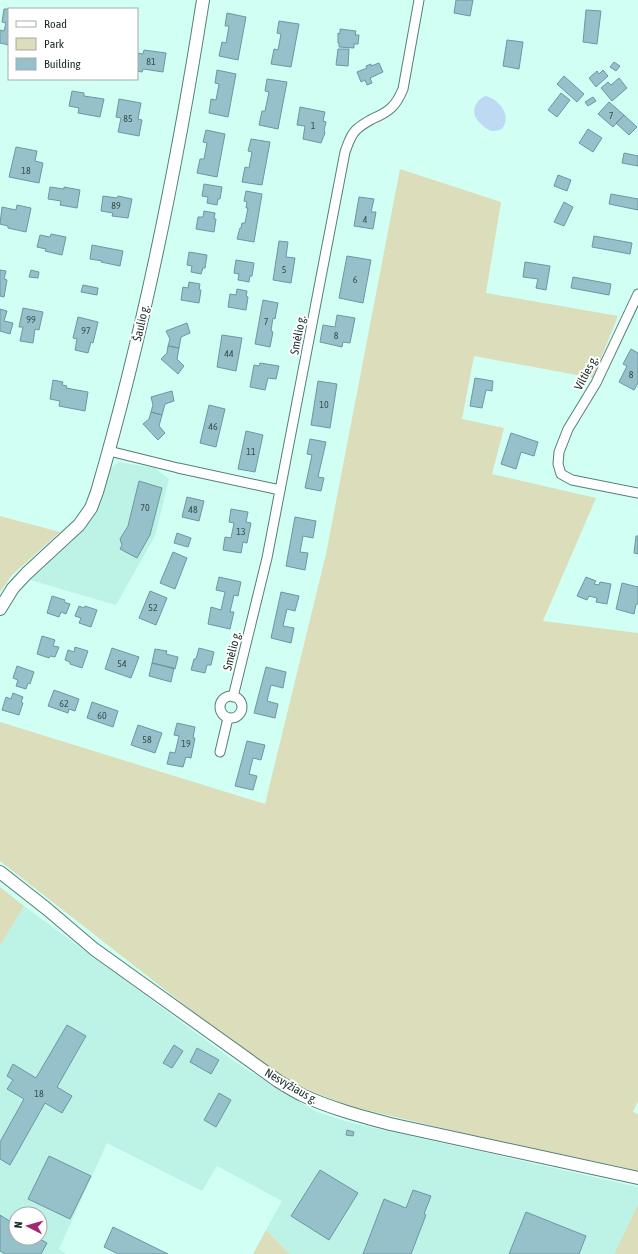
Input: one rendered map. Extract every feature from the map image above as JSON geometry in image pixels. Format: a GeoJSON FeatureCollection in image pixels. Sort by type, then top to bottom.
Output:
{"type":"FeatureCollection","features":[{"type":"Feature","properties":{"kind":"street","name":"Šaulio g."},"geometry":{"type":"LineString","coordinates":[[0,609],[14,588],[27,573],[79,525],[91,508],[98,492],[128,380],[159,240],[188,96],[203,0]]}},
{"type":"Feature","properties":{"kind":"street","name":"Smėlio g."},"geometry":{"type":"LineString","coordinates":[[233,697],[267,558],[345,152],[350,139],[356,130],[388,111],[399,99],[419,0]]}},
{"type":"Feature","properties":{"kind":"street","name":"Vilties g."},"geometry":{"type":"LineString","coordinates":[[638,294],[596,383],[568,429],[559,452],[558,464],[561,474],[572,480],[638,493]]}},
{"type":"Feature","properties":{"kind":"street"},"geometry":{"type":"LineString","coordinates":[[109,451],[178,468],[280,490]]}},
{"type":"Feature","properties":{"kind":"street"},"geometry":{"type":"LineString","coordinates":[[227,697],[237,698],[242,706],[240,714],[236,717],[228,718],[223,715],[220,705],[227,697]]}},
{"type":"Feature","properties":{"kind":"street"},"geometry":{"type":"LineString","coordinates":[[220,752],[228,718]]}},
{"type":"Feature","properties":{"kind":"street","name":"Nesvyžiaus g."},"geometry":{"type":"LineString","coordinates":[[0,872],[94,949],[278,1081],[302,1095],[328,1106],[390,1124],[638,1178]]}},
{"type":"Feature","properties":{"kind":"shaded area"},"geometry":{"type":"Polygon","coordinates":[[[118,462],[155,468],[169,479],[155,536],[116,605],[30,580],[74,540],[91,519],[111,468],[118,462]]]}},
{"type":"Feature","properties":{"kind":"shaded area"},"geometry":{"type":"Polygon","coordinates":[[[24,906],[234,1061],[285,1094],[317,1112],[348,1122],[638,1187],[638,1204],[614,1254],[290,1254],[266,1230],[282,1201],[217,1166],[202,1191],[107,1143],[59,1249],[66,1254],[0,1254],[0,946],[24,906]]]}},
{"type":"Feature","properties":{"kind":"green space"},"geometry":{"type":"Polygon","coordinates":[[[400,169],[501,202],[486,293],[618,316],[593,378],[474,356],[462,419],[504,428],[492,474],[596,498],[543,621],[638,633],[638,1101],[633,1112],[638,1114],[638,1172],[622,1167],[517,1146],[349,1106],[306,1089],[272,1071],[241,1049],[0,861],[0,722],[265,804],[326,554],[400,169]]]}},
{"type":"Feature","properties":{"kind":"green space"},"geometry":{"type":"Polygon","coordinates":[[[0,516],[60,532],[12,575],[0,592],[0,516]]]}},
{"type":"Feature","properties":{"kind":"green space"},"geometry":{"type":"Polygon","coordinates":[[[0,887],[24,906],[0,946],[0,887]]]}},
{"type":"Feature","properties":{"kind":"green space"},"geometry":{"type":"Polygon","coordinates":[[[638,1204],[638,1254],[614,1254],[638,1204]]]}},
{"type":"Feature","properties":{"kind":"green space"},"geometry":{"type":"Polygon","coordinates":[[[266,1230],[290,1254],[253,1254],[266,1230]]]}},
{"type":"Feature","properties":{"kind":"water"},"geometry":{"type":"Polygon","coordinates":[[[486,96],[496,101],[503,109],[506,119],[502,129],[492,131],[482,125],[475,116],[474,110],[476,104],[480,99],[486,96]]]}},
{"type":"Feature","properties":{"kind":"building"},"geometry":{"type":"Polygon","coordinates":[[[456,0],[473,0],[470,16],[454,13],[456,0]]]}},
{"type":"Feature","properties":{"kind":"building"},"geometry":{"type":"Polygon","coordinates":[[[4,9],[8,9],[8,45],[0,43],[0,30],[4,31],[6,23],[2,22],[4,9]]]}},
{"type":"Feature","properties":{"kind":"building"},"geometry":{"type":"Polygon","coordinates":[[[586,10],[601,11],[597,44],[583,42],[586,10]]]}},
{"type":"Feature","properties":{"kind":"building"},"geometry":{"type":"Polygon","coordinates":[[[227,13],[246,17],[238,60],[219,56],[222,42],[226,43],[229,26],[225,26],[227,13]]]}},
{"type":"Feature","properties":{"kind":"building"},"geometry":{"type":"Polygon","coordinates":[[[279,21],[299,24],[291,67],[271,64],[274,49],[278,50],[281,34],[277,33],[279,21]]]}},
{"type":"Feature","properties":{"kind":"building"},"geometry":{"type":"Polygon","coordinates":[[[340,29],[356,31],[355,35],[359,35],[358,44],[354,44],[354,48],[339,47],[338,33],[340,34],[340,29]]]}},
{"type":"Feature","properties":{"kind":"building"},"geometry":{"type":"Polygon","coordinates":[[[507,40],[523,42],[519,69],[503,66],[507,40]]]}},
{"type":"Feature","properties":{"kind":"building"},"geometry":{"type":"Polygon","coordinates":[[[338,49],[349,49],[348,66],[336,65],[338,49]]]}},
{"type":"Feature","properties":{"kind":"building"},"geometry":{"type":"Polygon","coordinates":[[[144,50],[166,53],[163,72],[143,69],[142,72],[138,71],[138,53],[143,54],[144,50]]]}},
{"type":"Feature","properties":{"kind":"building"},"geometry":{"type":"Polygon","coordinates":[[[614,62],[620,66],[616,71],[610,67],[614,62]]]}},
{"type":"Feature","properties":{"kind":"building"},"geometry":{"type":"Polygon","coordinates":[[[379,63],[383,72],[370,78],[372,83],[367,85],[365,80],[361,82],[357,72],[367,68],[366,66],[379,63]]]}},
{"type":"Feature","properties":{"kind":"building"},"geometry":{"type":"Polygon","coordinates":[[[217,70],[236,74],[228,117],[209,113],[211,99],[216,100],[219,84],[215,83],[217,70]]]}},
{"type":"Feature","properties":{"kind":"building"},"geometry":{"type":"Polygon","coordinates":[[[603,70],[608,76],[596,87],[589,78],[597,71],[599,74],[603,70]]]}},
{"type":"Feature","properties":{"kind":"building"},"geometry":{"type":"Polygon","coordinates":[[[564,76],[584,94],[577,102],[557,84],[564,76]]]}},
{"type":"Feature","properties":{"kind":"building"},"geometry":{"type":"Polygon","coordinates":[[[619,78],[627,88],[612,101],[601,88],[608,82],[611,85],[619,78]]]}},
{"type":"Feature","properties":{"kind":"building"},"geometry":{"type":"Polygon","coordinates":[[[267,79],[287,82],[278,129],[259,125],[262,111],[265,111],[269,92],[265,91],[267,79]]]}},
{"type":"Feature","properties":{"kind":"building"},"geometry":{"type":"Polygon","coordinates":[[[72,91],[84,93],[84,96],[104,99],[100,117],[78,113],[79,108],[69,106],[72,91]]]}},
{"type":"Feature","properties":{"kind":"building"},"geometry":{"type":"Polygon","coordinates":[[[561,93],[570,100],[557,117],[548,110],[561,93]]]}},
{"type":"Feature","properties":{"kind":"building"},"geometry":{"type":"Polygon","coordinates":[[[593,97],[596,101],[588,106],[585,102],[593,97]]]}},
{"type":"Feature","properties":{"kind":"building"},"geometry":{"type":"Polygon","coordinates":[[[119,99],[141,103],[138,119],[142,120],[139,136],[118,132],[121,118],[116,117],[119,99]]]}},
{"type":"Feature","properties":{"kind":"building"},"geometry":{"type":"Polygon","coordinates":[[[609,102],[624,115],[613,127],[598,114],[609,102]]]}},
{"type":"Feature","properties":{"kind":"building"},"geometry":{"type":"Polygon","coordinates":[[[300,107],[325,112],[323,121],[326,122],[324,130],[325,133],[321,143],[303,139],[305,126],[297,125],[300,107]]]}},
{"type":"Feature","properties":{"kind":"building"},"geometry":{"type":"Polygon","coordinates":[[[624,115],[637,127],[629,135],[616,123],[624,115]]]}},
{"type":"Feature","properties":{"kind":"building"},"geometry":{"type":"Polygon","coordinates":[[[588,129],[602,138],[593,152],[579,143],[588,129]]]}},
{"type":"Feature","properties":{"kind":"building"},"geometry":{"type":"Polygon","coordinates":[[[206,130],[225,134],[217,177],[197,173],[200,159],[204,159],[207,143],[203,142],[206,130]]]}},
{"type":"Feature","properties":{"kind":"building"},"geometry":{"type":"Polygon","coordinates":[[[251,139],[270,142],[262,185],[242,182],[245,167],[249,168],[252,152],[248,151],[251,139]]]}},
{"type":"Feature","properties":{"kind":"building"},"geometry":{"type":"Polygon","coordinates":[[[16,147],[37,151],[35,161],[43,163],[39,183],[9,177],[16,147]]]}},
{"type":"Feature","properties":{"kind":"building"},"geometry":{"type":"Polygon","coordinates":[[[624,153],[638,156],[638,166],[622,163],[624,153]]]}},
{"type":"Feature","properties":{"kind":"building"},"geometry":{"type":"Polygon","coordinates":[[[558,175],[571,180],[567,191],[554,186],[558,175]]]}},
{"type":"Feature","properties":{"kind":"building"},"geometry":{"type":"Polygon","coordinates":[[[204,184],[222,187],[220,199],[218,199],[217,205],[207,203],[208,197],[202,196],[204,184]]]}},
{"type":"Feature","properties":{"kind":"building"},"geometry":{"type":"Polygon","coordinates":[[[50,187],[64,189],[64,187],[80,190],[77,208],[60,205],[61,201],[48,199],[50,187]]]}},
{"type":"Feature","properties":{"kind":"building"},"geometry":{"type":"Polygon","coordinates":[[[246,191],[262,194],[254,242],[237,239],[242,223],[245,223],[248,208],[246,208],[247,202],[244,201],[246,191]]]}},
{"type":"Feature","properties":{"kind":"building"},"geometry":{"type":"Polygon","coordinates":[[[611,194],[638,199],[638,210],[609,204],[611,194]]]}},
{"type":"Feature","properties":{"kind":"building"},"geometry":{"type":"Polygon","coordinates":[[[103,196],[117,198],[118,196],[132,199],[128,218],[112,216],[113,213],[101,211],[103,196]]]}},
{"type":"Feature","properties":{"kind":"building"},"geometry":{"type":"Polygon","coordinates":[[[359,197],[374,199],[371,212],[376,212],[373,229],[354,226],[359,197]]]}},
{"type":"Feature","properties":{"kind":"building"},"geometry":{"type":"Polygon","coordinates":[[[564,202],[573,207],[564,226],[554,222],[564,202]]]}},
{"type":"Feature","properties":{"kind":"building"},"geometry":{"type":"Polygon","coordinates":[[[17,205],[31,208],[26,232],[8,228],[8,226],[0,224],[2,207],[16,210],[17,205]]]}},
{"type":"Feature","properties":{"kind":"building"},"geometry":{"type":"Polygon","coordinates":[[[204,211],[215,213],[214,219],[216,219],[214,232],[196,229],[198,217],[203,217],[204,211]]]}},
{"type":"Feature","properties":{"kind":"building"},"geometry":{"type":"Polygon","coordinates":[[[51,234],[66,237],[62,255],[45,251],[46,249],[37,247],[40,235],[50,237],[51,234]]]}},
{"type":"Feature","properties":{"kind":"building"},"geometry":{"type":"Polygon","coordinates":[[[594,236],[632,243],[630,254],[592,247],[594,236]]]}},
{"type":"Feature","properties":{"kind":"building"},"geometry":{"type":"Polygon","coordinates":[[[279,241],[288,242],[286,257],[295,258],[291,283],[273,280],[279,241]]]}},
{"type":"Feature","properties":{"kind":"building"},"geometry":{"type":"Polygon","coordinates":[[[92,245],[123,251],[120,266],[90,259],[92,245]]]}},
{"type":"Feature","properties":{"kind":"building"},"geometry":{"type":"Polygon","coordinates":[[[189,252],[207,255],[205,268],[203,268],[201,274],[191,272],[192,266],[187,265],[189,252]]]}},
{"type":"Feature","properties":{"kind":"building"},"geometry":{"type":"Polygon","coordinates":[[[347,256],[371,260],[363,303],[339,298],[347,256]]]}},
{"type":"Feature","properties":{"kind":"building"},"geometry":{"type":"Polygon","coordinates":[[[236,260],[254,263],[252,276],[250,276],[249,282],[238,280],[239,274],[234,273],[236,260]]]}},
{"type":"Feature","properties":{"kind":"building"},"geometry":{"type":"Polygon","coordinates":[[[525,262],[550,266],[546,290],[536,288],[538,279],[523,277],[525,262]]]}},
{"type":"Feature","properties":{"kind":"building"},"geometry":{"type":"Polygon","coordinates":[[[0,270],[6,271],[4,279],[7,280],[4,297],[0,296],[0,270]]]}},
{"type":"Feature","properties":{"kind":"building"},"geometry":{"type":"Polygon","coordinates":[[[31,270],[39,272],[38,278],[29,277],[31,270]]]}},
{"type":"Feature","properties":{"kind":"building"},"geometry":{"type":"Polygon","coordinates":[[[573,277],[611,284],[609,295],[571,288],[573,277]]]}},
{"type":"Feature","properties":{"kind":"building"},"geometry":{"type":"Polygon","coordinates":[[[189,282],[200,284],[199,290],[201,290],[199,303],[181,300],[183,287],[188,288],[189,282]]]}},
{"type":"Feature","properties":{"kind":"building"},"geometry":{"type":"Polygon","coordinates":[[[83,285],[98,288],[97,295],[81,292],[83,285]]]}},
{"type":"Feature","properties":{"kind":"building"},"geometry":{"type":"Polygon","coordinates":[[[237,289],[247,291],[246,296],[248,297],[246,310],[228,307],[230,294],[236,295],[237,289]]]}},
{"type":"Feature","properties":{"kind":"building"},"geometry":{"type":"Polygon","coordinates":[[[263,300],[278,303],[275,319],[273,318],[271,331],[273,332],[270,347],[255,344],[263,300]]]}},
{"type":"Feature","properties":{"kind":"building"},"geometry":{"type":"Polygon","coordinates":[[[23,308],[43,312],[39,330],[35,329],[33,343],[20,341],[23,327],[19,327],[23,308]]]}},
{"type":"Feature","properties":{"kind":"building"},"geometry":{"type":"Polygon","coordinates":[[[0,309],[7,311],[4,321],[13,323],[10,334],[0,331],[0,309]]]}},
{"type":"Feature","properties":{"kind":"building"},"geometry":{"type":"Polygon","coordinates":[[[337,315],[355,318],[350,343],[343,342],[342,347],[320,342],[323,325],[335,327],[337,315]]]}},
{"type":"Feature","properties":{"kind":"building"},"geometry":{"type":"Polygon","coordinates":[[[78,317],[98,322],[93,343],[91,342],[88,353],[75,350],[77,339],[73,338],[78,317]]]}},
{"type":"Feature","properties":{"kind":"building"},"geometry":{"type":"Polygon","coordinates":[[[187,323],[190,333],[181,337],[179,348],[168,346],[170,339],[166,331],[187,323]]]}},
{"type":"Feature","properties":{"kind":"building"},"geometry":{"type":"Polygon","coordinates":[[[222,335],[242,338],[236,371],[217,367],[222,335]]]}},
{"type":"Feature","properties":{"kind":"building"},"geometry":{"type":"Polygon","coordinates":[[[168,346],[179,348],[177,359],[184,366],[178,374],[161,359],[167,353],[168,346]]]}},
{"type":"Feature","properties":{"kind":"building"},"geometry":{"type":"Polygon","coordinates":[[[631,349],[638,353],[638,383],[634,390],[619,382],[627,366],[623,364],[631,349]]]}},
{"type":"Feature","properties":{"kind":"building"},"geometry":{"type":"Polygon","coordinates":[[[260,363],[279,366],[276,379],[268,378],[265,390],[250,387],[254,365],[259,366],[260,363]]]}},
{"type":"Feature","properties":{"kind":"building"},"geometry":{"type":"Polygon","coordinates":[[[475,378],[493,381],[492,391],[486,390],[482,408],[470,406],[475,378]]]}},
{"type":"Feature","properties":{"kind":"building"},"geometry":{"type":"Polygon","coordinates":[[[53,380],[63,382],[62,385],[67,386],[66,388],[88,392],[85,411],[59,406],[60,401],[50,399],[53,380]]]}},
{"type":"Feature","properties":{"kind":"building"},"geometry":{"type":"Polygon","coordinates":[[[318,381],[337,384],[330,428],[311,425],[318,381]]]}},
{"type":"Feature","properties":{"kind":"building"},"geometry":{"type":"Polygon","coordinates":[[[172,391],[174,401],[165,404],[162,415],[151,412],[153,405],[151,397],[172,391]]]}},
{"type":"Feature","properties":{"kind":"building"},"geometry":{"type":"Polygon","coordinates":[[[209,405],[225,409],[216,447],[200,443],[209,405]]]}},
{"type":"Feature","properties":{"kind":"building"},"geometry":{"type":"Polygon","coordinates":[[[151,412],[162,415],[159,426],[165,433],[158,440],[143,424],[149,419],[151,412]]]}},
{"type":"Feature","properties":{"kind":"building"},"geometry":{"type":"Polygon","coordinates":[[[246,431],[263,435],[255,472],[238,469],[246,431]]]}},
{"type":"Feature","properties":{"kind":"building"},"geometry":{"type":"Polygon","coordinates":[[[511,433],[538,442],[534,456],[521,452],[516,469],[501,464],[511,433]]]}},
{"type":"Feature","properties":{"kind":"building"},"geometry":{"type":"Polygon","coordinates":[[[310,439],[326,442],[318,477],[324,478],[321,491],[305,488],[312,455],[307,454],[310,439]]]}},
{"type":"Feature","properties":{"kind":"building"},"geometry":{"type":"Polygon","coordinates":[[[139,481],[162,488],[150,535],[137,558],[120,549],[122,545],[120,539],[128,526],[139,481]]]}},
{"type":"Feature","properties":{"kind":"building"},"geometry":{"type":"Polygon","coordinates":[[[187,497],[204,501],[199,521],[182,517],[187,497]]]}},
{"type":"Feature","properties":{"kind":"building"},"geometry":{"type":"Polygon","coordinates":[[[231,509],[248,512],[246,522],[251,523],[247,543],[243,542],[241,553],[223,550],[225,537],[231,538],[234,523],[229,522],[231,509]]]}},
{"type":"Feature","properties":{"kind":"building"},"geometry":{"type":"Polygon","coordinates":[[[295,517],[316,521],[313,538],[303,536],[300,552],[308,553],[305,570],[286,566],[295,517]]]}},
{"type":"Feature","properties":{"kind":"building"},"geometry":{"type":"Polygon","coordinates":[[[177,533],[191,538],[188,547],[174,543],[177,533]]]}},
{"type":"Feature","properties":{"kind":"building"},"geometry":{"type":"Polygon","coordinates":[[[636,536],[638,536],[638,554],[634,553],[636,536]]]}},
{"type":"Feature","properties":{"kind":"building"},"geometry":{"type":"Polygon","coordinates":[[[173,552],[187,558],[175,589],[160,583],[173,552]]]}},
{"type":"Feature","properties":{"kind":"building"},"geometry":{"type":"Polygon","coordinates":[[[219,577],[241,582],[238,596],[234,595],[230,612],[234,612],[230,629],[208,624],[211,607],[221,610],[225,592],[216,590],[219,577]]]}},
{"type":"Feature","properties":{"kind":"building"},"geometry":{"type":"Polygon","coordinates":[[[586,577],[596,581],[594,584],[599,585],[600,582],[611,584],[607,604],[596,602],[597,598],[589,596],[587,600],[577,596],[586,577]]]}},
{"type":"Feature","properties":{"kind":"building"},"geometry":{"type":"Polygon","coordinates":[[[622,583],[638,587],[638,604],[636,604],[634,614],[616,609],[622,583]]]}},
{"type":"Feature","properties":{"kind":"building"},"geometry":{"type":"Polygon","coordinates":[[[150,591],[167,598],[156,625],[139,618],[150,591]]]}},
{"type":"Feature","properties":{"kind":"building"},"geometry":{"type":"Polygon","coordinates":[[[281,592],[299,596],[295,611],[287,609],[283,626],[294,628],[291,643],[271,638],[281,592]]]}},
{"type":"Feature","properties":{"kind":"building"},"geometry":{"type":"Polygon","coordinates":[[[52,596],[65,600],[64,602],[70,604],[66,614],[61,612],[59,617],[47,613],[52,596]]]}},
{"type":"Feature","properties":{"kind":"building"},"geometry":{"type":"Polygon","coordinates":[[[79,606],[84,608],[85,606],[97,610],[91,627],[79,623],[81,618],[75,616],[79,606]]]}},
{"type":"Feature","properties":{"kind":"building"},"geometry":{"type":"Polygon","coordinates":[[[42,636],[55,640],[53,646],[59,647],[55,657],[50,656],[49,658],[37,654],[42,636]]]}},
{"type":"Feature","properties":{"kind":"building"},"geometry":{"type":"Polygon","coordinates":[[[75,647],[88,651],[82,668],[70,664],[70,662],[65,660],[68,650],[74,652],[75,647]]]}},
{"type":"Feature","properties":{"kind":"building"},"geometry":{"type":"Polygon","coordinates":[[[112,648],[139,657],[131,678],[105,669],[112,648]]]}},
{"type":"Feature","properties":{"kind":"building"},"geometry":{"type":"Polygon","coordinates":[[[199,648],[214,652],[211,665],[207,665],[205,673],[191,670],[199,648]]]}},
{"type":"Feature","properties":{"kind":"building"},"geometry":{"type":"Polygon","coordinates":[[[155,649],[167,651],[166,654],[178,657],[175,669],[152,663],[155,649]]]}},
{"type":"Feature","properties":{"kind":"building"},"geometry":{"type":"Polygon","coordinates":[[[152,663],[174,668],[171,682],[149,676],[152,663]]]}},
{"type":"Feature","properties":{"kind":"building"},"geometry":{"type":"Polygon","coordinates":[[[17,666],[34,672],[30,684],[28,683],[26,689],[16,686],[18,680],[13,678],[17,666]]]}},
{"type":"Feature","properties":{"kind":"building"},"geometry":{"type":"Polygon","coordinates":[[[266,667],[286,672],[283,688],[271,685],[267,701],[278,704],[275,718],[254,713],[266,667]]]}},
{"type":"Feature","properties":{"kind":"building"},"geometry":{"type":"Polygon","coordinates":[[[54,690],[79,699],[75,711],[69,709],[68,713],[48,706],[54,690]]]}},
{"type":"Feature","properties":{"kind":"building"},"geometry":{"type":"Polygon","coordinates":[[[13,693],[23,697],[21,702],[23,703],[19,715],[2,710],[6,697],[11,699],[13,693]]]}},
{"type":"Feature","properties":{"kind":"building"},"geometry":{"type":"Polygon","coordinates":[[[92,702],[118,711],[113,727],[87,718],[92,702]]]}},
{"type":"Feature","properties":{"kind":"building"},"geometry":{"type":"Polygon","coordinates":[[[177,723],[195,727],[193,738],[195,738],[191,758],[186,757],[183,767],[167,764],[170,752],[175,753],[179,736],[174,735],[177,723]]]}},
{"type":"Feature","properties":{"kind":"building"},"geometry":{"type":"Polygon","coordinates":[[[138,725],[162,733],[155,753],[131,745],[138,725]]]}},
{"type":"Feature","properties":{"kind":"building"},"geometry":{"type":"Polygon","coordinates":[[[247,741],[265,745],[261,760],[253,758],[249,774],[257,776],[253,790],[235,786],[247,741]]]}},
{"type":"Feature","properties":{"kind":"building"},"geometry":{"type":"Polygon","coordinates":[[[67,1025],[86,1036],[57,1087],[72,1096],[62,1113],[45,1103],[10,1165],[0,1159],[0,1142],[24,1099],[7,1089],[13,1080],[7,1076],[13,1064],[36,1078],[67,1025]]]}},
{"type":"Feature","properties":{"kind":"building"},"geometry":{"type":"Polygon","coordinates":[[[174,1045],[183,1051],[172,1068],[163,1063],[174,1045]]]}},
{"type":"Feature","properties":{"kind":"building"},"geometry":{"type":"Polygon","coordinates":[[[197,1048],[219,1060],[211,1074],[190,1062],[197,1048]]]}},
{"type":"Feature","properties":{"kind":"building"},"geometry":{"type":"Polygon","coordinates":[[[219,1093],[231,1100],[216,1127],[204,1120],[219,1093]]]}},
{"type":"Feature","properties":{"kind":"building"},"geometry":{"type":"Polygon","coordinates":[[[347,1130],[354,1132],[353,1136],[346,1135],[347,1130]]]}},
{"type":"Feature","properties":{"kind":"building"},"geometry":{"type":"Polygon","coordinates":[[[49,1156],[91,1176],[70,1219],[48,1209],[48,1206],[43,1206],[28,1199],[49,1156]]]}},
{"type":"Feature","properties":{"kind":"building"},"geometry":{"type":"Polygon","coordinates":[[[320,1170],[358,1193],[329,1240],[291,1216],[320,1170]]]}},
{"type":"Feature","properties":{"kind":"building"},"geometry":{"type":"Polygon","coordinates":[[[413,1190],[431,1196],[424,1214],[426,1215],[411,1254],[363,1254],[384,1199],[406,1208],[413,1190]]]}},
{"type":"Feature","properties":{"kind":"building"},"geometry":{"type":"Polygon","coordinates":[[[526,1212],[586,1236],[579,1254],[509,1254],[526,1212]]]}},
{"type":"Feature","properties":{"kind":"building"},"geometry":{"type":"Polygon","coordinates":[[[0,1215],[8,1220],[8,1246],[45,1246],[41,1254],[6,1254],[0,1251],[0,1215]]]}},
{"type":"Feature","properties":{"kind":"building"},"geometry":{"type":"Polygon","coordinates":[[[113,1227],[168,1254],[118,1254],[104,1247],[113,1227]]]}}]}
